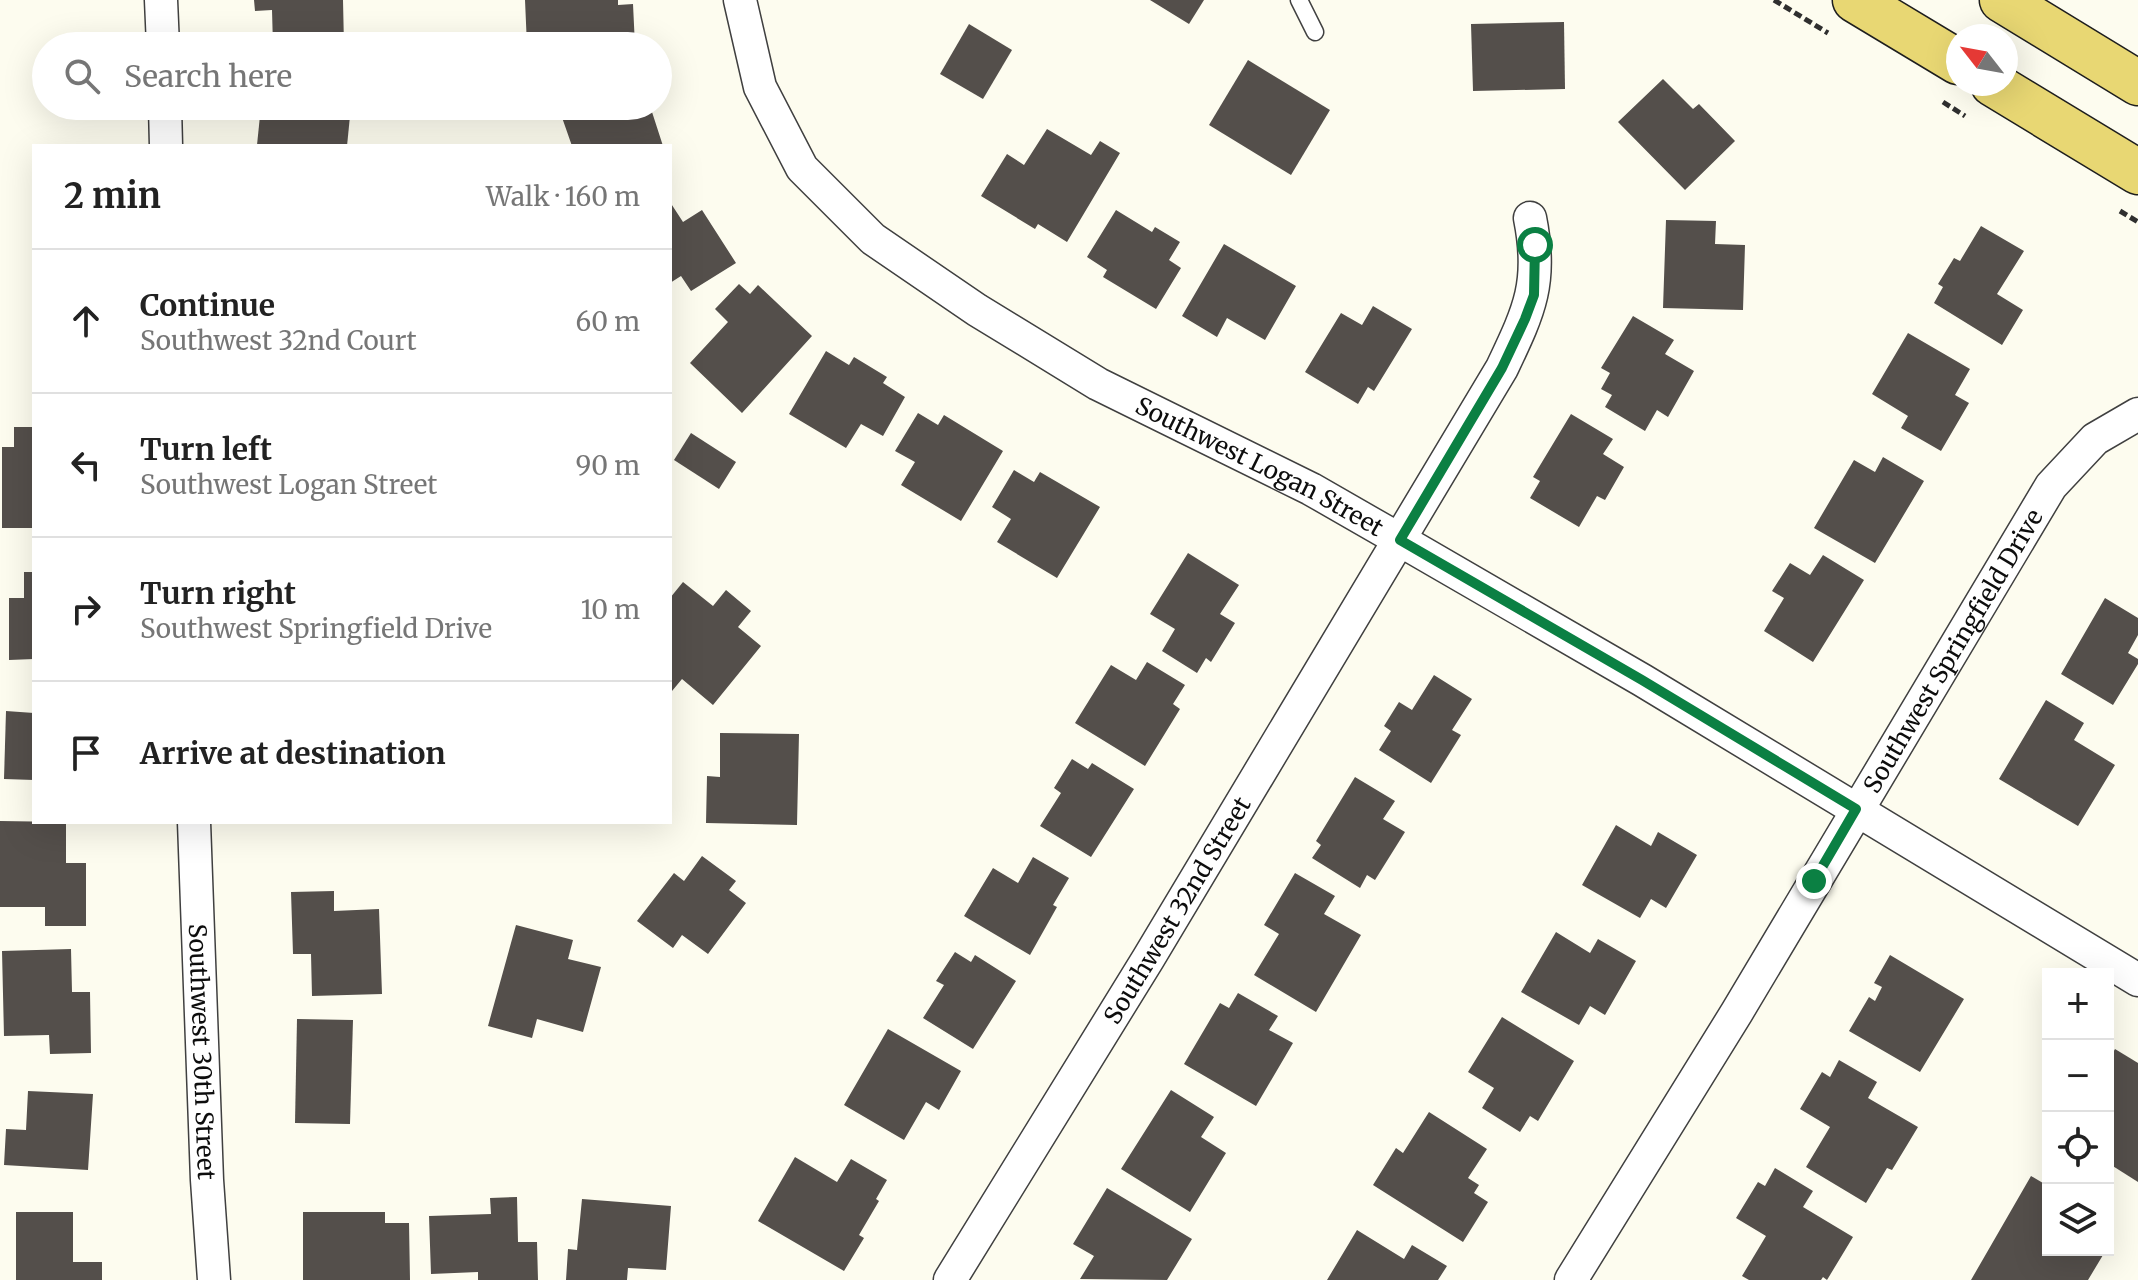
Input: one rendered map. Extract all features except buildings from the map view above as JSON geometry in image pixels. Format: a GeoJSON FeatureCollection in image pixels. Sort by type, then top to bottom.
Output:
{"type":"FeatureCollection","features":[{"type":"Feature","properties":{"kind":"main road"},"geometry":{"type":"LineString","coordinates":[[1855,0],[1946,79]]}},
{"type":"Feature","properties":{"kind":"main road"},"geometry":{"type":"LineString","coordinates":[[2002,0],[2138,83]]}},
{"type":"Feature","properties":{"kind":"main road"},"geometry":{"type":"LineString","coordinates":[[2013,96],[2138,172]]}},
{"type":"Feature","properties":{"kind":"street"},"geometry":{"type":"LineString","coordinates":[[161,0],[162,32]]}},
{"type":"Feature","properties":{"kind":"street","name":"Southwest Logan Street"},"geometry":{"type":"LineString","coordinates":[[740,0],[760,87],[802,168],[873,239],[977,310],[1098,384],[1311,489],[1400,540],[1642,680],[2138,980]]}},
{"type":"Feature","properties":{"kind":"street"},"geometry":{"type":"LineString","coordinates":[[165,120],[166,144]]}},
{"type":"Feature","properties":{"kind":"street","name":"Southwest 32nd Street"},"geometry":{"type":"LineString","coordinates":[[950,1280],[1502,368],[1534,295],[1535,245],[1530,218]]}},
{"type":"Feature","properties":{"kind":"street","name":"Southwest Springfield Drive"},"geometry":{"type":"LineString","coordinates":[[1571,1280],[2051,486],[2095,439],[2138,414]]}},
{"type":"Feature","properties":{"kind":"street","name":"Southwest 30th Street"},"geometry":{"type":"LineString","coordinates":[[194,824],[214,1280]]}},
{"type":"Feature","properties":{"kind":"lane"},"geometry":{"type":"LineString","coordinates":[[1299,0],[1315,32]]}},
{"type":"Feature","properties":{"kind":"path"},"geometry":{"type":"LineString","coordinates":[[1774,0],[1842,41]]}},
{"type":"Feature","properties":{"kind":"path"},"geometry":{"type":"LineString","coordinates":[[1958,96],[1978,124]]}},
{"type":"Feature","properties":{"kind":"path"},"geometry":{"type":"LineString","coordinates":[[2111,206],[2138,222]]}},
{"type":"Feature","properties":{"kind":"route"},"geometry":{"type":"LineString","coordinates":[[1535,245],[1534,295],[1525,319],[1502,368],[1400,540],[1761,750],[1856,809],[1814,881]]}}]}
